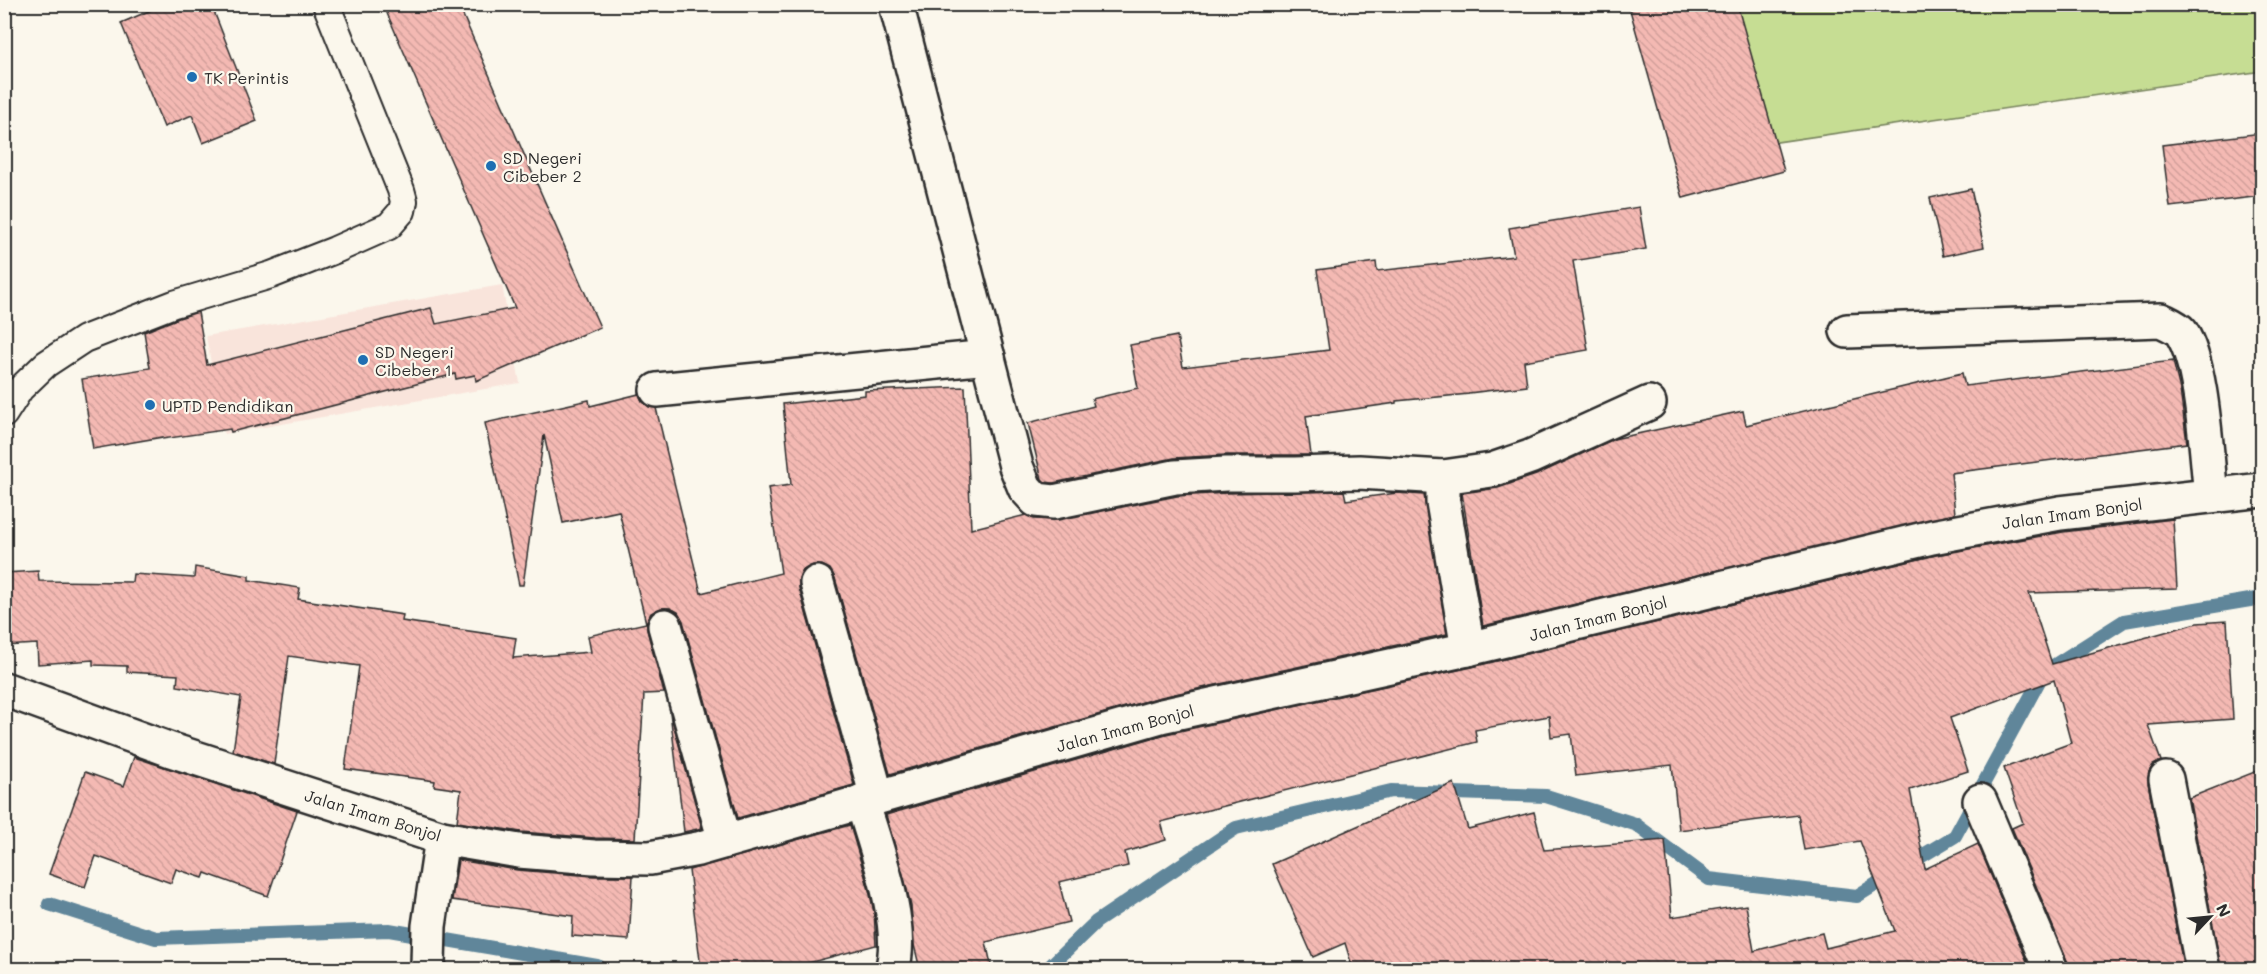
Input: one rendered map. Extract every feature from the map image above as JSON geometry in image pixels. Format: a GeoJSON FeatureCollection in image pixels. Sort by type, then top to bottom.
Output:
{"type":"FeatureCollection","features":[{"type":"Feature","properties":{"kind":"street"},"geometry":{"type":"LineString","coordinates":[[896,4],[1016,466],[1025,488],[1036,500],[1054,502],[1175,477],[1359,471],[1443,477],[1492,470],[1530,457],[1648,403]]}},
{"type":"Feature","properties":{"kind":"street"},"geometry":{"type":"LineString","coordinates":[[1846,332],[2161,320],[2180,330],[2190,351],[2196,373],[2211,495]]}},
{"type":"Feature","properties":{"kind":"street"},"geometry":{"type":"LineString","coordinates":[[657,390],[988,357]]}},
{"type":"Feature","properties":{"kind":"street"},"geometry":{"type":"LineString","coordinates":[[1443,477],[1443,502],[1468,649]]}},
{"type":"Feature","properties":{"kind":"street","name":"Jalan Imam Bonjol"},"geometry":{"type":"LineString","coordinates":[[4,689],[171,750],[442,838],[519,851],[650,858],[725,841],[1161,716],[1468,649],[1932,537],[2060,513],[2262,490]]}},
{"type":"Feature","properties":{"kind":"street"},"geometry":{"type":"LineString","coordinates":[[817,583],[870,799],[877,852],[894,925],[897,955],[892,969]]}},
{"type":"Feature","properties":{"kind":"street"},"geometry":{"type":"LineString","coordinates":[[665,626],[725,841]]}},
{"type":"Feature","properties":{"kind":"street"},"geometry":{"type":"LineString","coordinates":[[2166,779],[2203,969]]}},
{"type":"Feature","properties":{"kind":"street"},"geometry":{"type":"LineString","coordinates":[[1980,801],[2051,969]]}},
{"type":"Feature","properties":{"kind":"street"},"geometry":{"type":"LineString","coordinates":[[429,967],[429,926],[442,838]]}},
{"type":"Feature","properties":{"kind":"lane"},"geometry":{"type":"LineString","coordinates":[[4,414],[20,389],[46,364],[84,339],[152,312],[271,275],[335,250],[397,219],[404,201],[401,190],[326,4]]}},
{"type":"Feature","properties":{"kind":"shaded area","name":"SD Negeri Cibeber 1"},"geometry":{"type":"Polygon","coordinates":[[[502,285],[520,383],[224,434],[206,336],[502,285]]]}},
{"type":"Feature","properties":{"kind":"green space"},"geometry":{"type":"Polygon","coordinates":[[[1668,5],[2262,5],[2262,71],[1736,148],[1668,5]]]}},
{"type":"Feature","properties":{"kind":"building","name":"TK Perintis"},"geometry":{"type":"Polygon","coordinates":[[[165,4],[211,4],[257,121],[203,143],[192,115],[164,127],[121,23],[165,4]]]}},
{"type":"Feature","properties":{"kind":"building"},"geometry":{"type":"Polygon","coordinates":[[[383,4],[458,4],[600,327],[476,381],[475,375],[456,379],[455,374],[231,432],[230,429],[163,439],[163,437],[93,449],[82,379],[150,368],[144,332],[179,318],[198,312],[207,365],[431,308],[436,324],[515,308],[383,4]]]}},
{"type":"Feature","properties":{"kind":"building"},"geometry":{"type":"Polygon","coordinates":[[[1650,4],[1737,4],[1784,171],[1683,198],[1630,10],[1650,4]]]}},
{"type":"Feature","properties":{"kind":"building"},"geometry":{"type":"Polygon","coordinates":[[[2262,133],[2262,196],[2170,207],[2162,145],[2262,133]]]}},
{"type":"Feature","properties":{"kind":"building"},"geometry":{"type":"Polygon","coordinates":[[[1971,189],[1984,247],[1943,256],[1930,198],[1971,189]]]}},
{"type":"Feature","properties":{"kind":"building"},"geometry":{"type":"Polygon","coordinates":[[[1639,207],[1646,249],[1573,261],[1588,350],[1524,361],[1527,386],[1396,401],[1396,403],[1306,416],[1311,455],[1226,455],[1174,458],[1053,483],[1042,479],[1028,423],[1094,406],[1092,399],[1138,388],[1130,345],[1177,336],[1183,367],[1329,350],[1317,270],[1376,262],[1377,271],[1514,256],[1509,228],[1639,207]]]}},
{"type":"Feature","properties":{"kind":"building"},"geometry":{"type":"Polygon","coordinates":[[[2173,361],[2180,390],[2187,443],[1951,473],[1955,514],[1483,626],[1462,493],[1498,488],[1536,475],[1614,439],[1743,411],[1746,425],[1962,373],[1965,386],[2173,361]]]}},
{"type":"Feature","properties":{"kind":"building"},"geometry":{"type":"Polygon","coordinates":[[[965,387],[971,529],[1026,515],[1034,519],[1058,520],[1177,496],[1344,491],[1346,500],[1397,493],[1424,495],[1447,634],[1157,698],[890,774],[835,578],[830,569],[822,565],[813,565],[803,570],[799,579],[799,588],[854,785],[738,818],[683,621],[678,612],[670,608],[661,608],[651,613],[647,621],[647,630],[664,693],[644,694],[635,839],[521,832],[457,822],[461,790],[434,786],[435,781],[345,769],[359,666],[289,656],[274,764],[233,751],[241,697],[177,686],[178,675],[127,672],[127,666],[93,665],[93,660],[38,664],[37,644],[4,646],[4,573],[38,571],[39,581],[132,582],[133,574],[194,578],[195,567],[249,576],[249,580],[300,588],[298,599],[403,615],[402,621],[516,638],[513,658],[591,652],[588,636],[646,623],[619,511],[563,523],[544,435],[523,585],[519,585],[485,423],[589,400],[590,406],[639,394],[642,401],[649,407],[656,408],[701,593],[781,573],[768,488],[791,485],[783,404],[865,395],[865,391],[965,387]]]}},
{"type":"Feature","properties":{"kind":"building"},"geometry":{"type":"Polygon","coordinates":[[[2173,519],[2177,589],[2029,593],[2052,664],[2197,623],[2227,621],[2233,719],[2148,725],[2161,761],[2153,765],[2149,772],[2148,783],[2184,969],[2069,969],[2012,828],[2023,823],[2004,768],[2071,743],[2054,680],[1950,718],[1968,771],[1910,790],[1925,869],[1978,844],[2028,964],[2016,969],[1353,969],[1345,943],[1313,957],[1272,864],[1454,783],[1468,829],[1534,812],[1544,850],[1665,840],[1672,917],[1746,905],[1754,951],[1822,933],[1826,948],[1895,931],[1860,841],[1804,850],[1798,815],[1679,830],[1672,765],[1576,776],[1571,734],[1551,737],[1549,716],[1475,730],[1477,742],[1161,822],[1166,840],[1125,852],[1128,866],[1059,882],[1069,922],[986,942],[992,969],[920,969],[914,945],[911,906],[886,815],[1166,734],[1472,667],[1936,555],[2063,532],[2173,519]]]}},
{"type":"Feature","properties":{"kind":"building"},"geometry":{"type":"Polygon","coordinates":[[[670,712],[702,828],[684,832],[670,712]]]}},
{"type":"Feature","properties":{"kind":"building"},"geometry":{"type":"Polygon","coordinates":[[[134,757],[297,811],[268,896],[205,873],[203,878],[176,869],[171,883],[96,856],[85,887],[49,874],[85,772],[124,786],[134,757]]]}},
{"type":"Feature","properties":{"kind":"building"},"geometry":{"type":"Polygon","coordinates":[[[2262,769],[2262,969],[2221,969],[2189,798],[2262,769]]]}},
{"type":"Feature","properties":{"kind":"building"},"geometry":{"type":"Polygon","coordinates":[[[850,825],[874,912],[876,945],[786,969],[766,969],[765,966],[701,969],[689,870],[850,825]]]}},
{"type":"Feature","properties":{"kind":"building"},"geometry":{"type":"Polygon","coordinates":[[[458,860],[517,870],[593,876],[633,876],[629,940],[572,936],[573,916],[452,900],[458,860]]]}},
{"type":"Feature","properties":{"kind":"waterway"},"geometry":{"type":"LineString","coordinates":[[1907,865],[1955,836],[2044,672],[2124,621],[2262,598]]}},
{"type":"Feature","properties":{"kind":"waterway"},"geometry":{"type":"LineString","coordinates":[[1046,970],[1096,922],[1236,828],[1391,791],[1546,796],[1635,824],[1709,879],[1857,896],[1891,875]]}},
{"type":"Feature","properties":{"kind":"waterway"},"geometry":{"type":"LineString","coordinates":[[49,904],[156,938],[389,930],[597,966],[602,970]]}},
{"type":"Feature","properties":{"kind":"place","name":"TK Perintis"},"geometry":{"type":"Point","coordinates":[192,77]}},
{"type":"Feature","properties":{"kind":"place","name":"SD Negeri Cibeber 2"},"geometry":{"type":"Point","coordinates":[491,166]}},
{"type":"Feature","properties":{"kind":"place","name":"SD Negeri Cibeber 1"},"geometry":{"type":"Point","coordinates":[363,360]}},
{"type":"Feature","properties":{"kind":"place","name":"UPTD Pendidikan"},"geometry":{"type":"Point","coordinates":[150,405]}}]}
